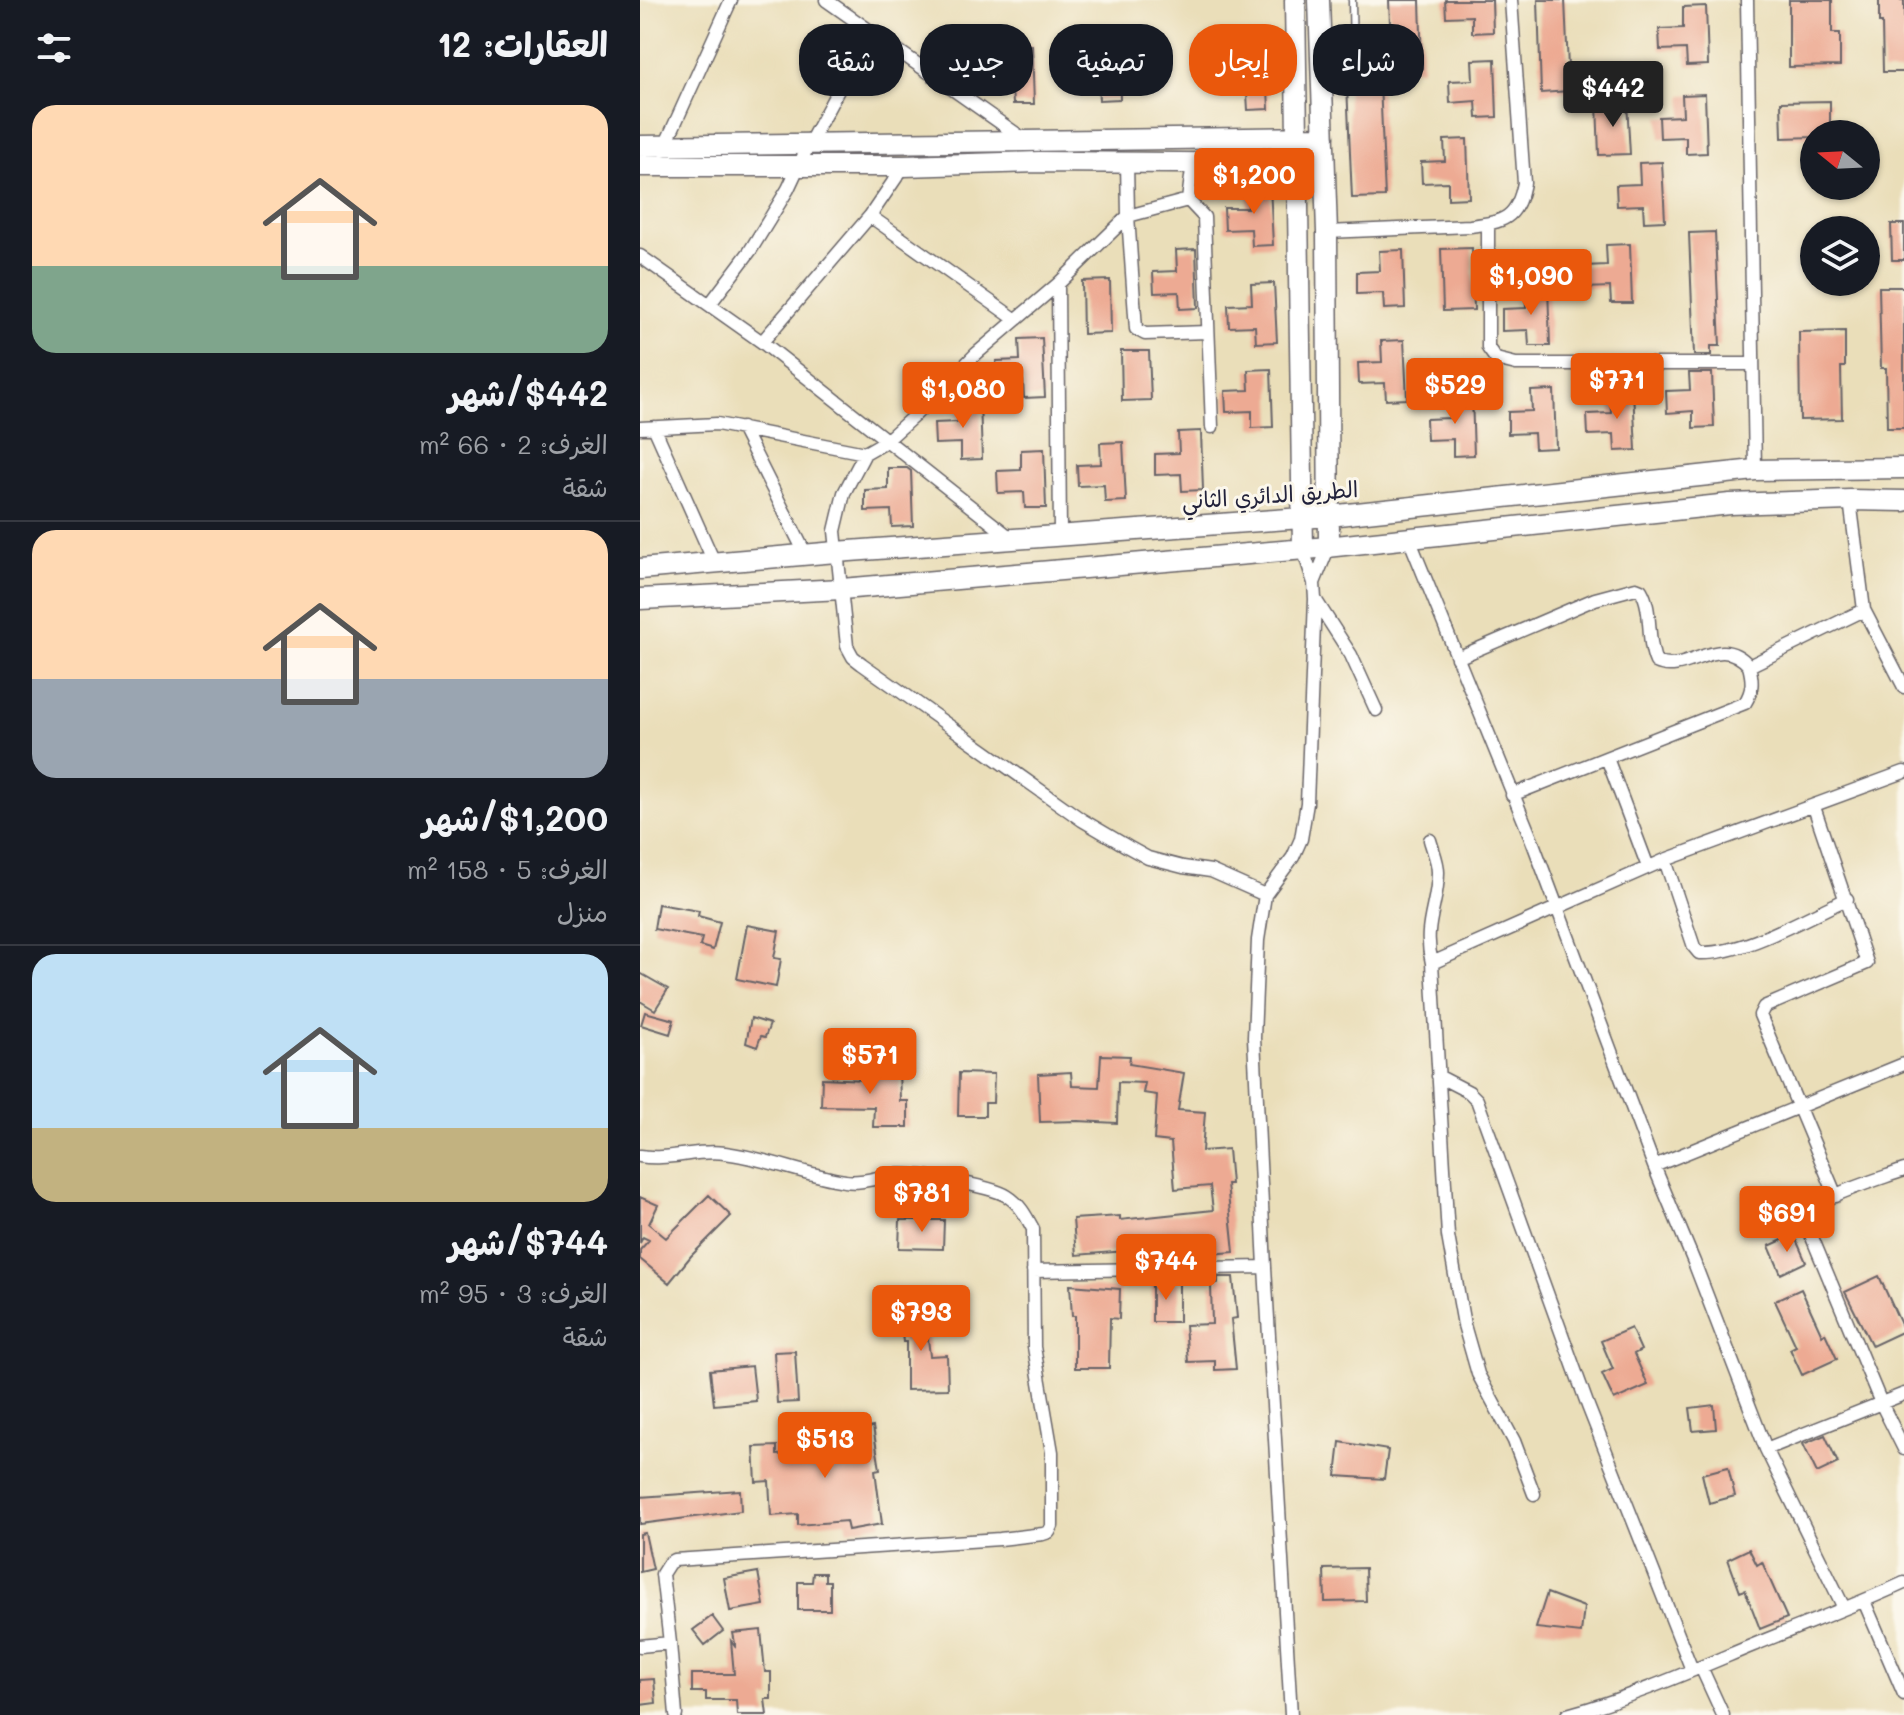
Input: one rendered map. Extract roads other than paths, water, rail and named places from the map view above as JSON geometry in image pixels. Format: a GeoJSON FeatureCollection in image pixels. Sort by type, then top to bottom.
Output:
{"type":"FeatureCollection","features":[{"type":"Feature","properties":{"kind":"main road"},"geometry":{"type":"LineString","coordinates":[[1295,0],[1303,549]]}},
{"type":"Feature","properties":{"kind":"main road"},"geometry":{"type":"LineString","coordinates":[[1319,0],[1320,24]]}},
{"type":"Feature","properties":{"kind":"main road"},"geometry":{"type":"LineString","coordinates":[[1323,96],[1329,546]]}},
{"type":"Feature","properties":{"kind":"main road"},"geometry":{"type":"LineString","coordinates":[[640,146],[1324,137]]}},
{"type":"Feature","properties":{"kind":"main road"},"geometry":{"type":"LineString","coordinates":[[645,172],[799,166],[1127,162],[1324,164]]}},
{"type":"Feature","properties":{"kind":"main road","name":"الطريق الدائري الثاني"},"geometry":{"type":"LineString","coordinates":[[640,569],[1329,516],[1755,470],[1904,468]]}},
{"type":"Feature","properties":{"kind":"main road"},"geometry":{"type":"LineString","coordinates":[[640,599],[842,589],[1303,549],[1730,504],[1904,501]]}},
{"type":"Feature","properties":{"kind":"street"},"geometry":{"type":"LineString","coordinates":[[645,172],[665,146],[731,0]]}},
{"type":"Feature","properties":{"kind":"street"},"geometry":{"type":"LineString","coordinates":[[826,0],[860,24]]}},
{"type":"Feature","properties":{"kind":"street"},"geometry":{"type":"LineString","coordinates":[[1327,232],[1488,224],[1512,215],[1519,206],[1524,183],[1511,0]]}},
{"type":"Feature","properties":{"kind":"street"},"geometry":{"type":"LineString","coordinates":[[1747,0],[1755,470]]}},
{"type":"Feature","properties":{"kind":"street"},"geometry":{"type":"LineString","coordinates":[[904,55],[1025,140]]}},
{"type":"Feature","properties":{"kind":"street"},"geometry":{"type":"LineString","coordinates":[[710,304],[750,251],[788,189],[835,96]]}},
{"type":"Feature","properties":{"kind":"street"},"geometry":{"type":"LineString","coordinates":[[1127,162],[1136,329],[1145,334],[1208,332]]}},
{"type":"Feature","properties":{"kind":"street"},"geometry":{"type":"LineString","coordinates":[[1188,200],[1193,162]]}},
{"type":"Feature","properties":{"kind":"street"},"geometry":{"type":"LineString","coordinates":[[762,342],[870,216],[904,166]]}},
{"type":"Feature","properties":{"kind":"street"},"geometry":{"type":"LineString","coordinates":[[1188,200],[1128,216],[886,441],[865,453],[844,493],[835,531],[836,552],[847,646],[853,657],[1082,820],[1128,847],[1148,858],[1211,871],[1265,895]]}},
{"type":"Feature","properties":{"kind":"street"},"geometry":{"type":"LineString","coordinates":[[1188,200],[1204,217],[1212,427]]}},
{"type":"Feature","properties":{"kind":"street"},"geometry":{"type":"LineString","coordinates":[[870,216],[1015,319]]}},
{"type":"Feature","properties":{"kind":"street"},"geometry":{"type":"LineString","coordinates":[[1488,224],[1488,348],[1496,359],[1516,364],[1753,364]]}},
{"type":"Feature","properties":{"kind":"street"},"geometry":{"type":"LineString","coordinates":[[640,256],[762,342],[1012,539]]}},
{"type":"Feature","properties":{"kind":"street"},"geometry":{"type":"LineString","coordinates":[[1058,284],[1060,535]]}},
{"type":"Feature","properties":{"kind":"street"},"geometry":{"type":"LineString","coordinates":[[640,428],[699,424],[742,428],[865,453]]}},
{"type":"Feature","properties":{"kind":"street"},"geometry":{"type":"LineString","coordinates":[[654,427],[715,564]]}},
{"type":"Feature","properties":{"kind":"street"},"geometry":{"type":"LineString","coordinates":[[742,428],[806,555]]}},
{"type":"Feature","properties":{"kind":"street"},"geometry":{"type":"LineString","coordinates":[[1850,500],[1864,610],[1904,687]]}},
{"type":"Feature","properties":{"kind":"street"},"geometry":{"type":"LineString","coordinates":[[1408,536],[1766,1449],[1844,1608]]}},
{"type":"Feature","properties":{"kind":"street"},"geometry":{"type":"LineString","coordinates":[[1314,583],[1329,546]]}},
{"type":"Feature","properties":{"kind":"street"},"geometry":{"type":"LineString","coordinates":[[1291,1715],[1254,1038],[1258,940],[1265,895],[1293,857],[1301,839],[1307,803],[1315,599],[1314,583],[1303,549]]}},
{"type":"Feature","properties":{"kind":"street"},"geometry":{"type":"LineString","coordinates":[[1457,658],[1595,599],[1636,588],[1644,596],[1656,662],[1669,665],[1730,652],[1741,656],[1749,666],[1753,682],[1751,694],[1745,703],[1512,795]]}},
{"type":"Feature","properties":{"kind":"street"},"geometry":{"type":"LineString","coordinates":[[1315,599],[1351,655],[1376,710]]}},
{"type":"Feature","properties":{"kind":"street"},"geometry":{"type":"LineString","coordinates":[[1749,666],[1864,610]]}},
{"type":"Feature","properties":{"kind":"street"},"geometry":{"type":"LineString","coordinates":[[1607,758],[1648,867]]}},
{"type":"Feature","properties":{"kind":"street"},"geometry":{"type":"LineString","coordinates":[[1432,963],[1665,860],[1904,772]]}},
{"type":"Feature","properties":{"kind":"street"},"geometry":{"type":"LineString","coordinates":[[1814,807],[1847,899],[1866,964],[1764,1007],[1760,1015],[1836,1196]]}},
{"type":"Feature","properties":{"kind":"street"},"geometry":{"type":"LineString","coordinates":[[1430,840],[1438,867],[1428,922],[1428,947],[1432,963],[1448,1236],[1464,1325],[1478,1374],[1514,1441],[1534,1494]]}},
{"type":"Feature","properties":{"kind":"street"},"geometry":{"type":"LineString","coordinates":[[1665,860],[1694,947],[1699,953],[1720,951],[1771,935],[1847,899]]}},
{"type":"Feature","properties":{"kind":"street"},"geometry":{"type":"LineString","coordinates":[[1654,1166],[1904,1064]]}},
{"type":"Feature","properties":{"kind":"street"},"geometry":{"type":"LineString","coordinates":[[1438,1076],[1469,1092],[1477,1100],[1588,1406],[1697,1668],[1723,1715]]}},
{"type":"Feature","properties":{"kind":"street"},"geometry":{"type":"LineString","coordinates":[[640,1156],[650,1158],[701,1151],[728,1153],[847,1182],[893,1175],[939,1179],[1003,1193],[1025,1213],[1033,1229],[1034,1347],[1052,1452],[1052,1526],[1049,1532],[1000,1539],[674,1560],[662,1574],[676,1715]]}},
{"type":"Feature","properties":{"kind":"street"},"geometry":{"type":"LineString","coordinates":[[1904,1170],[1836,1196],[1808,1211],[1804,1218],[1881,1403],[1904,1449]]}},
{"type":"Feature","properties":{"kind":"street"},"geometry":{"type":"LineString","coordinates":[[1033,1271],[1265,1267]]}},
{"type":"Feature","properties":{"kind":"street"},"geometry":{"type":"LineString","coordinates":[[1766,1449],[1904,1394]]}},
{"type":"Feature","properties":{"kind":"street"},"geometry":{"type":"LineString","coordinates":[[1567,1715],[1596,1711],[1904,1583]]}},
{"type":"Feature","properties":{"kind":"street"},"geometry":{"type":"LineString","coordinates":[[1864,1601],[1904,1694]]}},
{"type":"Feature","properties":{"kind":"street"},"geometry":{"type":"LineString","coordinates":[[640,1646],[670,1643]]}},
{"type":"Feature","properties":{"kind":"lane"},"geometry":{"type":"LineString","coordinates":[[1352,0],[1352,24]]}}]}
